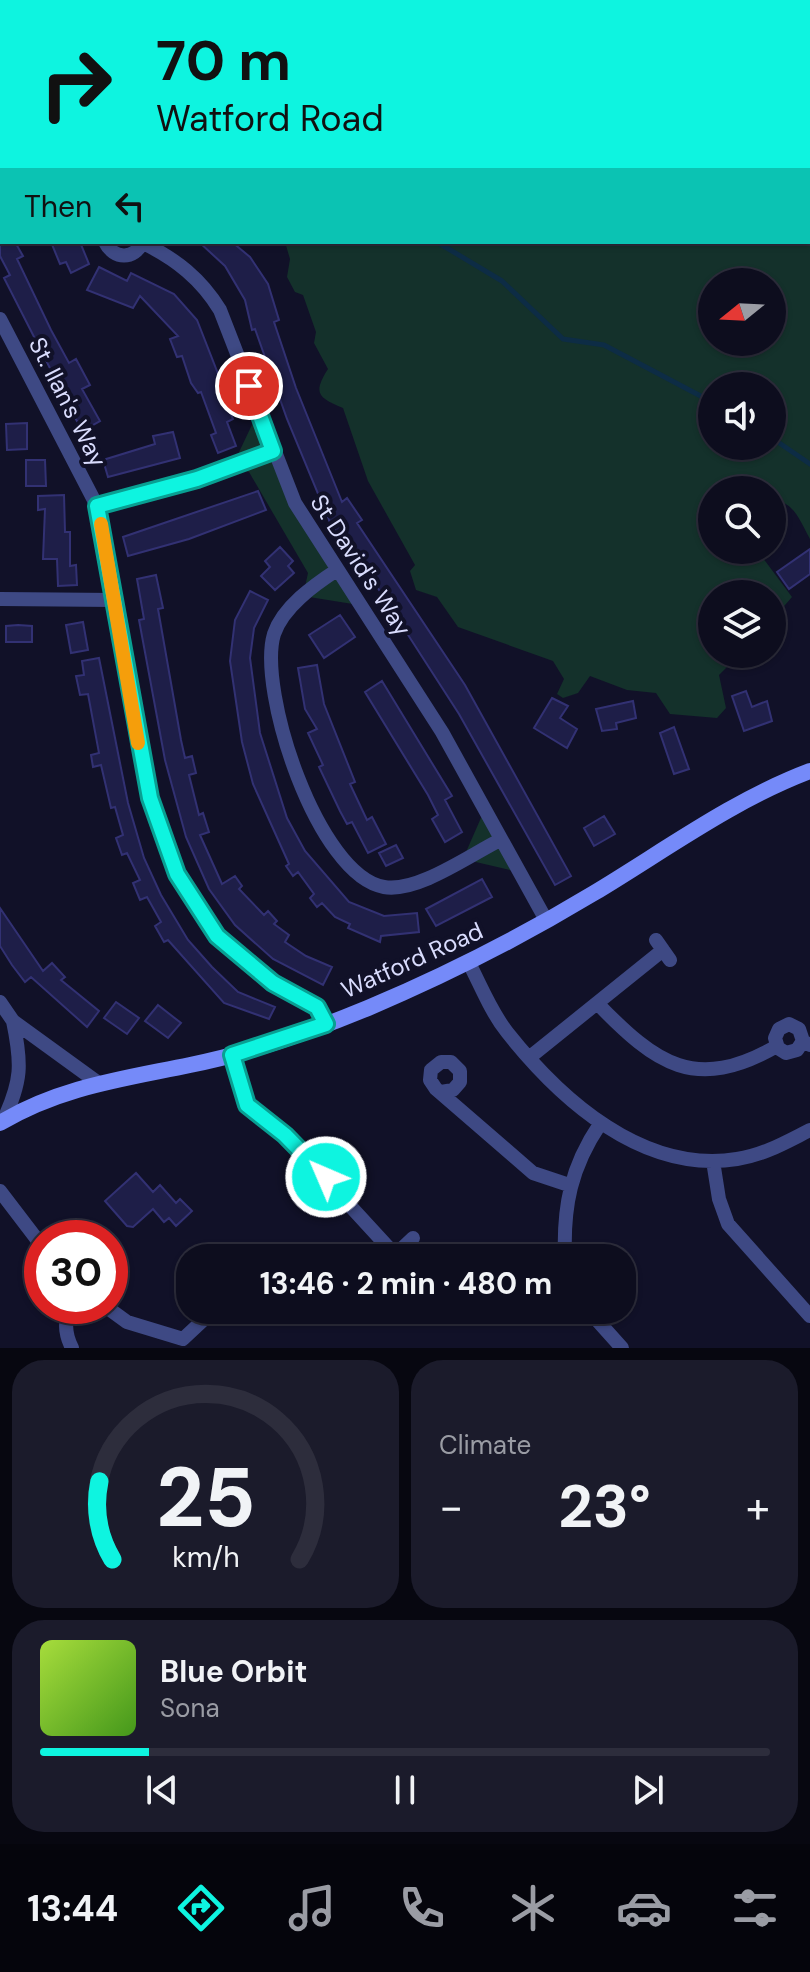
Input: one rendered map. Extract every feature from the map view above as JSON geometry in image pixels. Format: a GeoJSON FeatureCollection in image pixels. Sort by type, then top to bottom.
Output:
{"type":"FeatureCollection","features":[{"type":"Feature","properties":{"kind":"street","name":"St David's Way"},"geometry":{"type":"LineString","coordinates":[[106,244],[112,252],[124,256],[135,253],[142,244]]}},
{"type":"Feature","properties":{"kind":"street","name":"St David's Way"},"geometry":{"type":"LineString","coordinates":[[147,244],[165,254],[206,287],[235,344],[295,503],[442,732],[546,920]]}},
{"type":"Feature","properties":{"kind":"street","name":"St. Ilan's Way"},"geometry":{"type":"LineString","coordinates":[[0,319],[97,506],[150,798],[177,874],[217,936],[273,983],[317,1007],[326,1024]]}},
{"type":"Feature","properties":{"kind":"street"},"geometry":{"type":"LineString","coordinates":[[97,506],[183,483],[273,451]]}},
{"type":"Feature","properties":{"kind":"street"},"geometry":{"type":"LineString","coordinates":[[337,570],[290,607],[279,621],[272,652],[292,768],[320,826],[357,873],[370,883],[395,888],[430,877],[500,840]]}},
{"type":"Feature","properties":{"kind":"street"},"geometry":{"type":"LineString","coordinates":[[0,599],[115,600]]}},
{"type":"Feature","properties":{"kind":"street","name":"Watford Road"},"geometry":{"type":"LineString","coordinates":[[2,1122],[97,1082],[232,1055],[326,1024],[469,963],[701,827],[810,771]]}},
{"type":"Feature","properties":{"kind":"street"},"geometry":{"type":"LineString","coordinates":[[530,1057],[663,950]]}},
{"type":"Feature","properties":{"kind":"street"},"geometry":{"type":"LineString","coordinates":[[469,963],[496,1016],[569,1101],[600,1124],[653,1147],[713,1161],[771,1150],[810,1130]]}},
{"type":"Feature","properties":{"kind":"street"},"geometry":{"type":"LineString","coordinates":[[0,1002],[13,1021],[97,1082]]}},
{"type":"Feature","properties":{"kind":"street"},"geometry":{"type":"LineString","coordinates":[[597,1003],[641,1047],[668,1063],[689,1069],[718,1070],[742,1064],[777,1046],[792,1052],[806,1043],[795,1026],[783,1025],[776,1033],[777,1046]]}},
{"type":"Feature","properties":{"kind":"street"},"geometry":{"type":"LineString","coordinates":[[2,1122],[18,1090],[21,1062],[13,1021]]}},
{"type":"Feature","properties":{"kind":"street"},"geometry":{"type":"LineString","coordinates":[[232,1055],[242,1093],[254,1114],[285,1135],[386,1244]]}},
{"type":"Feature","properties":{"kind":"street"},"geometry":{"type":"LineString","coordinates":[[441,1092],[533,1173],[569,1185]]}},
{"type":"Feature","properties":{"kind":"street"},"geometry":{"type":"LineString","coordinates":[[565,1244],[569,1185],[581,1153],[600,1124]]}},
{"type":"Feature","properties":{"kind":"street"},"geometry":{"type":"LineString","coordinates":[[713,1161],[719,1199],[728,1224],[810,1316]]}},
{"type":"Feature","properties":{"kind":"street"},"geometry":{"type":"LineString","coordinates":[[0,1191],[24,1222]]}},
{"type":"Feature","properties":{"kind":"street"},"geometry":{"type":"LineString","coordinates":[[408,1244],[413,1238]]}},
{"type":"Feature","properties":{"kind":"street"},"geometry":{"type":"LineString","coordinates":[[128,1322],[186,1343],[202,1324]]}},
{"type":"Feature","properties":{"kind":"street"},"geometry":{"type":"LineString","coordinates":[[67,1324],[66,1335],[72,1348]]}},
{"type":"Feature","properties":{"kind":"street"},"geometry":{"type":"LineString","coordinates":[[601,1324],[622,1348]]}},
{"type":"Feature","properties":{"kind":"green space"},"geometry":{"type":"Polygon","coordinates":[[[286,244],[810,244],[810,539],[786,504],[786,476],[698,476],[698,564],[767,564],[779,580],[698,580],[698,668],[726,668],[719,675],[726,708],[717,718],[670,714],[656,693],[627,690],[590,676],[578,693],[563,698],[557,694],[564,679],[553,661],[458,627],[437,597],[416,590],[410,571],[415,565],[368,481],[343,408],[320,394],[320,384],[328,369],[314,343],[316,332],[303,295],[295,292],[287,277],[290,259],[286,244]]]}},
{"type":"Feature","properties":{"kind":"green space"},"geometry":{"type":"Polygon","coordinates":[[[258,412],[273,451],[359,605],[303,596],[308,573],[249,472],[232,467],[258,412]]]}},
{"type":"Feature","properties":{"kind":"green space"},"geometry":{"type":"Polygon","coordinates":[[[786,589],[792,597],[786,604],[786,589]]]}},
{"type":"Feature","properties":{"kind":"green space"},"geometry":{"type":"Polygon","coordinates":[[[484,811],[518,872],[463,859],[484,811]]]}},
{"type":"Feature","properties":{"kind":"building"},"geometry":{"type":"Polygon","coordinates":[[[0,244],[16,244],[23,256],[17,259],[51,330],[69,363],[76,359],[90,385],[82,389],[100,421],[82,431],[4,278],[10,275],[0,256],[0,244]]]}},
{"type":"Feature","properties":{"kind":"building"},"geometry":{"type":"Polygon","coordinates":[[[52,244],[81,244],[89,264],[71,273],[66,262],[60,264],[52,244]]]}},
{"type":"Feature","properties":{"kind":"building"},"geometry":{"type":"Polygon","coordinates":[[[201,244],[234,244],[250,257],[268,284],[279,320],[274,322],[296,388],[342,502],[347,498],[362,520],[357,523],[465,685],[571,876],[555,885],[459,714],[363,565],[331,525],[287,419],[255,329],[252,330],[245,300],[225,266],[201,244]]]}},
{"type":"Feature","properties":{"kind":"building"},"geometry":{"type":"Polygon","coordinates":[[[99,267],[127,281],[131,273],[174,294],[197,320],[233,419],[227,422],[236,446],[218,453],[211,435],[216,433],[201,392],[198,393],[191,383],[182,356],[177,357],[170,339],[178,336],[140,296],[133,308],[87,290],[99,267]]]}},
{"type":"Feature","properties":{"kind":"building"},"geometry":{"type":"Polygon","coordinates":[[[27,423],[27,449],[7,450],[6,424],[27,423]]]}},
{"type":"Feature","properties":{"kind":"building"},"geometry":{"type":"Polygon","coordinates":[[[173,432],[180,458],[108,477],[103,460],[155,444],[153,436],[173,432]]]}},
{"type":"Feature","properties":{"kind":"building"},"geometry":{"type":"Polygon","coordinates":[[[26,460],[45,460],[46,486],[26,486],[26,460]]]}},
{"type":"Feature","properties":{"kind":"building"},"geometry":{"type":"Polygon","coordinates":[[[258,491],[266,510],[189,539],[128,556],[123,537],[258,491]]]}},
{"type":"Feature","properties":{"kind":"building"},"geometry":{"type":"Polygon","coordinates":[[[64,495],[65,532],[70,532],[70,566],[76,565],[77,585],[58,586],[57,559],[43,559],[45,509],[38,510],[38,496],[64,495]]]}},
{"type":"Feature","properties":{"kind":"building"},"geometry":{"type":"Polygon","coordinates":[[[280,547],[293,561],[288,566],[294,573],[275,590],[261,576],[270,567],[265,561],[280,547]]]}},
{"type":"Feature","properties":{"kind":"building"},"geometry":{"type":"Polygon","coordinates":[[[810,549],[810,574],[789,589],[786,580],[777,572],[810,549]]]}},
{"type":"Feature","properties":{"kind":"building"},"geometry":{"type":"Polygon","coordinates":[[[156,575],[163,608],[158,609],[181,740],[185,758],[192,756],[196,773],[189,775],[199,815],[203,813],[209,832],[200,835],[222,884],[235,876],[242,886],[239,889],[264,915],[268,911],[277,921],[274,924],[289,935],[285,942],[306,956],[332,967],[323,985],[273,959],[235,925],[209,889],[186,837],[165,760],[139,620],[144,619],[137,579],[156,575]]]}},
{"type":"Feature","properties":{"kind":"building"},"geometry":{"type":"Polygon","coordinates":[[[250,591],[268,600],[254,628],[250,658],[260,733],[287,818],[305,851],[349,902],[384,916],[417,913],[419,932],[381,936],[380,942],[348,928],[350,924],[335,917],[322,903],[317,907],[310,898],[314,894],[298,872],[293,876],[286,866],[289,864],[253,784],[242,742],[230,661],[235,620],[250,591]]]}},
{"type":"Feature","properties":{"kind":"building"},"geometry":{"type":"Polygon","coordinates":[[[340,615],[355,637],[324,658],[309,635],[340,615]]]}},
{"type":"Feature","properties":{"kind":"building"},"geometry":{"type":"Polygon","coordinates":[[[83,622],[88,650],[71,653],[66,625],[83,622]]]}},
{"type":"Feature","properties":{"kind":"building"},"geometry":{"type":"Polygon","coordinates":[[[6,626],[32,626],[32,642],[6,642],[6,626]]]}},
{"type":"Feature","properties":{"kind":"building"},"geometry":{"type":"Polygon","coordinates":[[[99,658],[128,803],[144,858],[161,895],[188,940],[212,967],[238,992],[275,1007],[269,1019],[224,1003],[168,940],[164,942],[155,926],[161,922],[147,897],[140,900],[133,883],[140,880],[127,853],[122,855],[116,838],[123,835],[115,807],[111,808],[101,765],[93,767],[91,755],[99,753],[88,694],[80,695],[76,676],[84,675],[82,661],[99,658]]]}},
{"type":"Feature","properties":{"kind":"building"},"geometry":{"type":"Polygon","coordinates":[[[317,665],[324,704],[355,782],[350,784],[367,820],[372,817],[386,844],[368,853],[352,822],[347,824],[340,811],[319,767],[323,765],[308,733],[317,729],[305,709],[298,668],[317,665]]]}},
{"type":"Feature","properties":{"kind":"building"},"geometry":{"type":"Polygon","coordinates":[[[382,681],[452,796],[445,800],[462,832],[445,842],[432,819],[438,815],[428,795],[365,692],[382,681]]]}},
{"type":"Feature","properties":{"kind":"building"},"geometry":{"type":"Polygon","coordinates":[[[746,691],[752,707],[767,701],[772,721],[744,731],[732,696],[746,691]]]}},
{"type":"Feature","properties":{"kind":"building"},"geometry":{"type":"Polygon","coordinates":[[[552,698],[568,706],[560,718],[577,729],[567,748],[534,728],[552,698]]]}},
{"type":"Feature","properties":{"kind":"building"},"geometry":{"type":"Polygon","coordinates":[[[633,701],[636,718],[616,723],[617,729],[602,731],[596,709],[633,701]]]}},
{"type":"Feature","properties":{"kind":"building"},"geometry":{"type":"Polygon","coordinates":[[[674,727],[689,769],[674,774],[660,733],[674,727]]]}},
{"type":"Feature","properties":{"kind":"building"},"geometry":{"type":"Polygon","coordinates":[[[604,816],[615,834],[594,846],[584,828],[604,816]]]}},
{"type":"Feature","properties":{"kind":"building"},"geometry":{"type":"Polygon","coordinates":[[[396,845],[403,858],[386,866],[379,853],[396,845]]]}},
{"type":"Feature","properties":{"kind":"building"},"geometry":{"type":"Polygon","coordinates":[[[482,879],[492,897],[436,926],[426,909],[482,879]]]}},
{"type":"Feature","properties":{"kind":"building"},"geometry":{"type":"Polygon","coordinates":[[[0,908],[43,971],[52,963],[65,977],[61,980],[99,1011],[87,1027],[31,977],[25,982],[12,965],[0,946],[0,908]]]}},
{"type":"Feature","properties":{"kind":"building"},"geometry":{"type":"Polygon","coordinates":[[[116,1002],[139,1018],[127,1034],[104,1018],[116,1002]]]}},
{"type":"Feature","properties":{"kind":"building"},"geometry":{"type":"Polygon","coordinates":[[[158,1005],[181,1023],[168,1038],[145,1021],[158,1005]]]}},
{"type":"Feature","properties":{"kind":"building"},"geometry":{"type":"Polygon","coordinates":[[[136,1173],[153,1192],[160,1185],[176,1203],[180,1199],[192,1211],[176,1226],[169,1218],[164,1222],[153,1209],[133,1227],[128,1226],[128,1220],[122,1220],[105,1201],[136,1173]]]}},
{"type":"Feature","properties":{"kind":"waterway"},"geometry":{"type":"LineString","coordinates":[[440,244],[502,281],[563,339],[604,345],[698,395]]}},
{"type":"Feature","properties":{"kind":"waterway"},"geometry":{"type":"LineString","coordinates":[[786,448],[810,464]]}},
{"type":"Feature","properties":{"kind":"slow traffic"},"geometry":{"type":"LineString","coordinates":[[101,524],[138,743]]}},
{"type":"Feature","properties":{"kind":"route"},"geometry":{"type":"LineString","coordinates":[[249,386],[273,451],[197,479],[97,506],[150,798],[162,840],[177,874],[217,936],[245,963],[273,983],[317,1007],[326,1024],[232,1055],[242,1093],[254,1114],[285,1135],[326,1177]]}}]}
